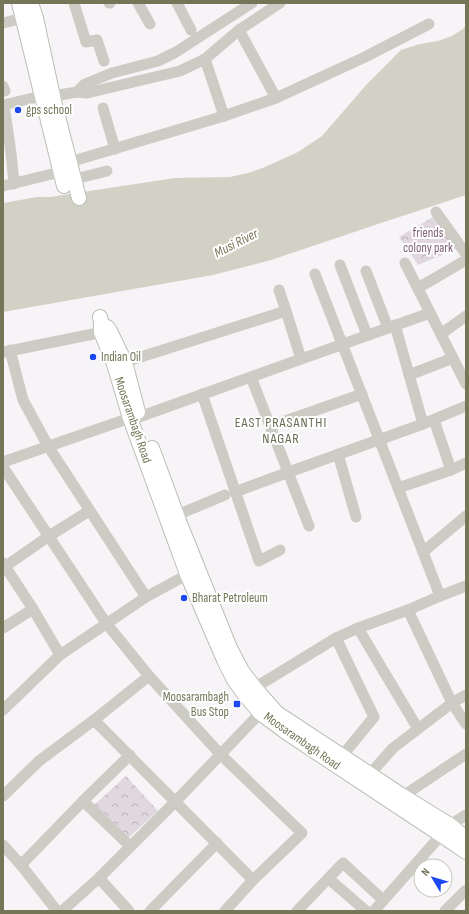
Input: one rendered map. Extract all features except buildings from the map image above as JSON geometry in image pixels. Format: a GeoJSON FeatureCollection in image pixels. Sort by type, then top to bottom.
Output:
{"type":"FeatureCollection","features":[{"type":"Feature","properties":{"kind":"main road"},"geometry":{"type":"LineString","coordinates":[[19,3],[70,162],[69,183]]}},
{"type":"Feature","properties":{"kind":"main road"},"geometry":{"type":"LineString","coordinates":[[31,3],[36,18],[60,172],[79,198]]}},
{"type":"Feature","properties":{"kind":"main road","name":"Moosarambagh Road"},"geometry":{"type":"LineString","coordinates":[[103,326],[119,363],[135,417],[193,571],[242,670],[250,691],[287,733],[445,830],[466,838]]}},
{"type":"Feature","properties":{"kind":"main road","name":"Moosarambagh Road"},"geometry":{"type":"LineString","coordinates":[[135,417],[177,515],[193,571]]}},
{"type":"Feature","properties":{"kind":"main road","name":"Moosarambagh Road"},"geometry":{"type":"LineString","coordinates":[[265,709],[277,713],[403,796],[445,830],[466,852]]}},
{"type":"Feature","properties":{"kind":"street"},"geometry":{"type":"LineString","coordinates":[[74,3],[86,42],[97,40],[104,61]]}},
{"type":"Feature","properties":{"kind":"street"},"geometry":{"type":"LineString","coordinates":[[138,3],[150,24]]}},
{"type":"Feature","properties":{"kind":"street"},"geometry":{"type":"LineString","coordinates":[[178,3],[191,30]]}},
{"type":"Feature","properties":{"kind":"street"},"geometry":{"type":"LineString","coordinates":[[77,92],[85,84],[112,73],[158,61],[176,52],[252,3]]}},
{"type":"Feature","properties":{"kind":"street"},"geometry":{"type":"LineString","coordinates":[[60,172],[8,185],[4,105],[48,96],[77,92],[87,93],[180,71],[205,58],[239,30],[280,3]]}},
{"type":"Feature","properties":{"kind":"street"},"geometry":{"type":"LineString","coordinates":[[3,23],[23,18]]}},
{"type":"Feature","properties":{"kind":"street"},"geometry":{"type":"LineString","coordinates":[[70,162],[224,116],[276,98],[365,57],[429,24]]}},
{"type":"Feature","properties":{"kind":"street"},"geometry":{"type":"LineString","coordinates":[[239,30],[276,98]]}},
{"type":"Feature","properties":{"kind":"street"},"geometry":{"type":"LineString","coordinates":[[205,58],[224,116]]}},
{"type":"Feature","properties":{"kind":"street"},"geometry":{"type":"LineString","coordinates":[[103,108],[115,149]]}},
{"type":"Feature","properties":{"kind":"street"},"geometry":{"type":"LineString","coordinates":[[69,183],[107,171]]}},
{"type":"Feature","properties":{"kind":"street"},"geometry":{"type":"LineString","coordinates":[[436,212],[466,254]]}},
{"type":"Feature","properties":{"kind":"street"},"geometry":{"type":"LineString","coordinates":[[418,288],[466,260]]}},
{"type":"Feature","properties":{"kind":"street"},"geometry":{"type":"LineString","coordinates":[[405,263],[466,384]]}},
{"type":"Feature","properties":{"kind":"street"},"geometry":{"type":"LineString","coordinates":[[340,265],[367,335]]}},
{"type":"Feature","properties":{"kind":"street"},"geometry":{"type":"LineString","coordinates":[[366,271],[391,326],[409,375],[423,424]]}},
{"type":"Feature","properties":{"kind":"street"},"geometry":{"type":"LineString","coordinates":[[315,274],[440,596]]}},
{"type":"Feature","properties":{"kind":"street"},"geometry":{"type":"LineString","coordinates":[[279,290],[301,359]]}},
{"type":"Feature","properties":{"kind":"street"},"geometry":{"type":"LineString","coordinates":[[119,363],[286,311]]}},
{"type":"Feature","properties":{"kind":"street"},"geometry":{"type":"LineString","coordinates":[[3,462],[202,394],[430,313]]}},
{"type":"Feature","properties":{"kind":"street"},"geometry":{"type":"LineString","coordinates":[[441,334],[466,316]]}},
{"type":"Feature","properties":{"kind":"street"},"geometry":{"type":"LineString","coordinates":[[103,326],[7,351],[23,400],[48,446],[146,597]]}},
{"type":"Feature","properties":{"kind":"street"},"geometry":{"type":"LineString","coordinates":[[409,375],[453,358]]}},
{"type":"Feature","properties":{"kind":"street"},"geometry":{"type":"LineString","coordinates":[[251,376],[309,526]]}},
{"type":"Feature","properties":{"kind":"street"},"geometry":{"type":"LineString","coordinates":[[202,394],[230,493],[259,561],[280,550]]}},
{"type":"Feature","properties":{"kind":"street"},"geometry":{"type":"LineString","coordinates":[[271,426],[362,394]]}},
{"type":"Feature","properties":{"kind":"street"},"geometry":{"type":"LineString","coordinates":[[177,515],[230,493],[434,420],[466,406]]}},
{"type":"Feature","properties":{"kind":"street"},"geometry":{"type":"LineString","coordinates":[[434,420],[451,470]]}},
{"type":"Feature","properties":{"kind":"street"},"geometry":{"type":"LineString","coordinates":[[338,454],[356,517]]}},
{"type":"Feature","properties":{"kind":"street"},"geometry":{"type":"LineString","coordinates":[[398,488],[466,464]]}},
{"type":"Feature","properties":{"kind":"street"},"geometry":{"type":"LineString","coordinates":[[3,467],[106,623],[149,676],[221,755],[302,833],[225,911]]}},
{"type":"Feature","properties":{"kind":"street"},"geometry":{"type":"LineString","coordinates":[[60,655],[33,608],[4,566],[90,511]]}},
{"type":"Feature","properties":{"kind":"street"},"geometry":{"type":"LineString","coordinates":[[423,552],[466,516]]}},
{"type":"Feature","properties":{"kind":"street"},"geometry":{"type":"LineString","coordinates":[[3,710],[60,655],[146,597],[193,571]]}},
{"type":"Feature","properties":{"kind":"street"},"geometry":{"type":"LineString","coordinates":[[250,691],[336,638],[466,586]]}},
{"type":"Feature","properties":{"kind":"street"},"geometry":{"type":"LineString","coordinates":[[3,628],[33,608]]}},
{"type":"Feature","properties":{"kind":"street"},"geometry":{"type":"LineString","coordinates":[[408,610],[452,703],[466,724]]}},
{"type":"Feature","properties":{"kind":"street"},"geometry":{"type":"LineString","coordinates":[[358,628],[418,729]]}},
{"type":"Feature","properties":{"kind":"street"},"geometry":{"type":"LineString","coordinates":[[336,638],[374,718],[342,756]]}},
{"type":"Feature","properties":{"kind":"street"},"geometry":{"type":"LineString","coordinates":[[3,796],[39,761],[149,676]]}},
{"type":"Feature","properties":{"kind":"street"},"geometry":{"type":"LineString","coordinates":[[370,774],[393,748],[466,694]]}},
{"type":"Feature","properties":{"kind":"street"},"geometry":{"type":"LineString","coordinates":[[62,911],[99,878],[265,709]]}},
{"type":"Feature","properties":{"kind":"street"},"geometry":{"type":"LineString","coordinates":[[94,720],[254,880]]}},
{"type":"Feature","properties":{"kind":"street"},"geometry":{"type":"LineString","coordinates":[[403,796],[466,754]]}},
{"type":"Feature","properties":{"kind":"street"},"geometry":{"type":"LineString","coordinates":[[21,865],[130,755]]}},
{"type":"Feature","properties":{"kind":"street"},"geometry":{"type":"LineString","coordinates":[[83,802],[130,846]]}},
{"type":"Feature","properties":{"kind":"street"},"geometry":{"type":"LineString","coordinates":[[374,911],[445,830],[466,815]]}},
{"type":"Feature","properties":{"kind":"street"},"geometry":{"type":"LineString","coordinates":[[150,911],[217,843]]}},
{"type":"Feature","properties":{"kind":"street"},"geometry":{"type":"LineString","coordinates":[[3,845],[21,865],[57,911]]}},
{"type":"Feature","properties":{"kind":"street"},"geometry":{"type":"LineString","coordinates":[[298,911],[343,863],[383,900]]}},
{"type":"Feature","properties":{"kind":"street"},"geometry":{"type":"LineString","coordinates":[[99,878],[129,911]]}},
{"type":"Feature","properties":{"kind":"street"},"geometry":{"type":"LineString","coordinates":[[329,879],[366,911]]}},
{"type":"Feature","properties":{"kind":"street"},"geometry":{"type":"LineString","coordinates":[[449,910],[466,890]]}},
{"type":"Feature","properties":{"kind":"green space","name":"friends colony park"},"geometry":{"type":"Polygon","coordinates":[[[433,217],[456,249],[418,265],[399,237],[433,217]]]}},
{"type":"Feature","properties":{"kind":"green space"},"geometry":{"type":"Polygon","coordinates":[[[126,776],[158,811],[127,839],[93,806],[126,776]]]}},
{"type":"Feature","properties":{"kind":"water","name":"Musi River"},"geometry":{"type":"Polygon","coordinates":[[[466,25],[466,195],[271,260],[213,275],[3,312],[3,203],[175,178],[230,177],[265,167],[298,152],[322,136],[367,84],[401,50],[452,36],[463,29],[466,25]]]}},
{"type":"Feature","properties":{"kind":"place","name":"gps school"},"geometry":{"type":"Point","coordinates":[18,110]}},
{"type":"Feature","properties":{"kind":"place","name":"Indian Oil"},"geometry":{"type":"Point","coordinates":[93,357]}},
{"type":"Feature","properties":{"kind":"place","name":"Bharat Petroleum"},"geometry":{"type":"Point","coordinates":[184,598]}},
{"type":"Feature","properties":{"kind":"place","name":"Moosarambagh Bus Stop"},"geometry":{"type":"Point","coordinates":[237,704]}},
{"type":"Feature","properties":{"kind":"district","name":"EAST PRASANTHI NAGAR"},"geometry":{"type":"Point","coordinates":[281,430]}}]}
